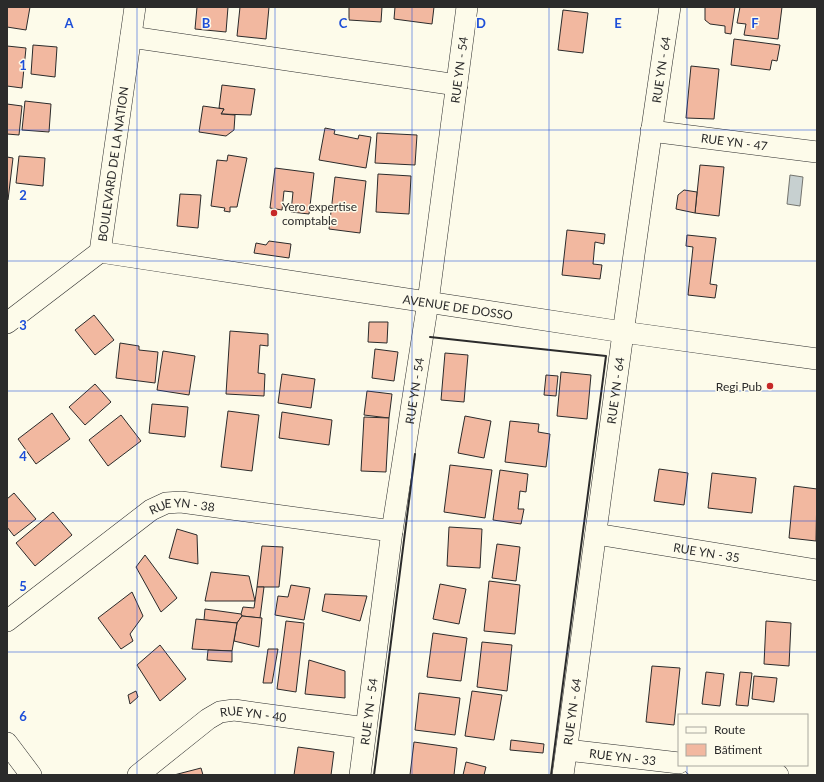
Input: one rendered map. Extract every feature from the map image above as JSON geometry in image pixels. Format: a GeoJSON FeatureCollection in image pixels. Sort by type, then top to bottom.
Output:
{"type":"FeatureCollection","features":[{"type":"Feature","properties":{"kind":"street","name":"BOULEVARD DE LA NATION"},"geometry":{"type":"LineString","coordinates":[[7,324],[100,252],[136,7]]}},
{"type":"Feature","properties":{"kind":"street","name":"RUE YN - 54"},"geometry":{"type":"LineString","coordinates":[[360,775],[392,531],[428,302],[467,7]]}},
{"type":"Feature","properties":{"kind":"street","name":"RUE YN - 64"},"geometry":{"type":"LineString","coordinates":[[563,775],[651,131],[670,7]]}},
{"type":"Feature","properties":{"kind":"street"},"geometry":{"type":"LineString","coordinates":[[131,37],[457,84]]}},
{"type":"Feature","properties":{"kind":"street","name":"RUE YN - 47"},"geometry":{"type":"LineString","coordinates":[[651,131],[817,152]]}},
{"type":"Feature","properties":{"kind":"street","name":"AVENUE DE DOSSO"},"geometry":{"type":"LineString","coordinates":[[100,252],[623,332],[817,359]]}},
{"type":"Feature","properties":{"kind":"street","name":"RUE YN - 38"},"geometry":{"type":"LineString","coordinates":[[7,621],[151,510],[166,504],[180,502],[392,531]]}},
{"type":"Feature","properties":{"kind":"street","name":"RUE YN - 35"},"geometry":{"type":"LineString","coordinates":[[596,534],[817,570]]}},
{"type":"Feature","properties":{"kind":"street","name":"RUE YN - 40"},"geometry":{"type":"LineString","coordinates":[[138,775],[208,719],[220,712],[234,710],[366,728]]}},
{"type":"Feature","properties":{"kind":"street"},"geometry":{"type":"LineString","coordinates":[[7,743],[31,775]]}},
{"type":"Feature","properties":{"kind":"street","name":"RUE YN - 33"},"geometry":{"type":"LineString","coordinates":[[567,750],[678,763]]}},
{"type":"Feature","properties":{"kind":"street"},"geometry":{"type":"LineString","coordinates":[[702,766],[778,775]]}},
{"type":"Feature","properties":{"kind":"shaded area"},"geometry":{"type":"Polygon","coordinates":[[[790,175],[803,177],[800,206],[787,204],[790,175]]]}},
{"type":"Feature","properties":{"kind":"building"},"geometry":{"type":"Polygon","coordinates":[[[7,7],[30,7],[26,30],[7,27],[7,7]]]}},
{"type":"Feature","properties":{"kind":"building"},"geometry":{"type":"Polygon","coordinates":[[[197,7],[228,7],[226,32],[195,29],[197,7]]]}},
{"type":"Feature","properties":{"kind":"building"},"geometry":{"type":"Polygon","coordinates":[[[240,7],[269,7],[266,39],[237,36],[240,7]]]}},
{"type":"Feature","properties":{"kind":"building"},"geometry":{"type":"Polygon","coordinates":[[[349,7],[382,7],[381,22],[349,20],[349,7]]]}},
{"type":"Feature","properties":{"kind":"building"},"geometry":{"type":"Polygon","coordinates":[[[395,7],[434,7],[432,24],[394,19],[395,7]]]}},
{"type":"Feature","properties":{"kind":"building"},"geometry":{"type":"Polygon","coordinates":[[[705,7],[735,7],[731,34],[725,33],[725,26],[710,24],[705,20],[705,7]]]}},
{"type":"Feature","properties":{"kind":"building"},"geometry":{"type":"Polygon","coordinates":[[[740,7],[782,7],[778,39],[744,35],[746,24],[737,23],[740,7]]]}},
{"type":"Feature","properties":{"kind":"building"},"geometry":{"type":"Polygon","coordinates":[[[563,10],[588,13],[583,53],[558,50],[563,10]]]}},
{"type":"Feature","properties":{"kind":"building"},"geometry":{"type":"Polygon","coordinates":[[[734,39],[780,45],[777,61],[772,60],[770,70],[731,65],[734,39]]]}},
{"type":"Feature","properties":{"kind":"building"},"geometry":{"type":"Polygon","coordinates":[[[33,45],[57,47],[55,77],[31,74],[33,45]]]}},
{"type":"Feature","properties":{"kind":"building"},"geometry":{"type":"Polygon","coordinates":[[[7,46],[26,48],[22,88],[7,86],[7,46]]]}},
{"type":"Feature","properties":{"kind":"building"},"geometry":{"type":"Polygon","coordinates":[[[691,66],[719,69],[714,119],[686,118],[691,66]]]}},
{"type":"Feature","properties":{"kind":"building"},"geometry":{"type":"Polygon","coordinates":[[[222,85],[255,89],[251,115],[221,114],[224,109],[219,108],[222,85]]]}},
{"type":"Feature","properties":{"kind":"building"},"geometry":{"type":"Polygon","coordinates":[[[25,101],[51,104],[49,132],[22,130],[25,101]]]}},
{"type":"Feature","properties":{"kind":"building"},"geometry":{"type":"Polygon","coordinates":[[[7,104],[22,106],[19,135],[7,134],[7,104]]]}},
{"type":"Feature","properties":{"kind":"building"},"geometry":{"type":"Polygon","coordinates":[[[203,106],[224,109],[221,114],[235,115],[234,130],[226,136],[199,132],[203,106]]]}},
{"type":"Feature","properties":{"kind":"building"},"geometry":{"type":"Polygon","coordinates":[[[325,128],[335,130],[334,134],[358,139],[359,135],[371,137],[366,168],[319,160],[325,128]]]}},
{"type":"Feature","properties":{"kind":"building"},"geometry":{"type":"Polygon","coordinates":[[[377,133],[417,135],[415,165],[375,163],[377,133]]]}},
{"type":"Feature","properties":{"kind":"building"},"geometry":{"type":"Polygon","coordinates":[[[228,155],[247,158],[237,207],[230,207],[230,212],[224,211],[225,208],[211,206],[217,160],[227,161],[228,155]]]}},
{"type":"Feature","properties":{"kind":"building"},"geometry":{"type":"Polygon","coordinates":[[[19,156],[45,158],[43,186],[16,183],[19,156]]]}},
{"type":"Feature","properties":{"kind":"building"},"geometry":{"type":"Polygon","coordinates":[[[7,157],[13,158],[8,200],[7,199],[7,157]]]}},
{"type":"Feature","properties":{"kind":"building"},"geometry":{"type":"Polygon","coordinates":[[[700,165],[724,167],[719,216],[695,213],[700,165]]]}},
{"type":"Feature","properties":{"kind":"building"},"geometry":{"type":"Polygon","coordinates":[[[275,168],[314,173],[309,214],[291,212],[293,192],[284,191],[282,210],[270,208],[275,168]]]}},
{"type":"Feature","properties":{"kind":"building"},"geometry":{"type":"Polygon","coordinates":[[[378,174],[411,176],[409,214],[376,212],[378,174]]]}},
{"type":"Feature","properties":{"kind":"building"},"geometry":{"type":"Polygon","coordinates":[[[335,177],[366,181],[360,233],[329,229],[335,177]]]}},
{"type":"Feature","properties":{"kind":"building"},"geometry":{"type":"Polygon","coordinates":[[[684,190],[697,192],[695,213],[676,209],[678,195],[684,190]]]}},
{"type":"Feature","properties":{"kind":"building"},"geometry":{"type":"Polygon","coordinates":[[[180,194],[201,195],[198,228],[177,226],[180,194]]]}},
{"type":"Feature","properties":{"kind":"building"},"geometry":{"type":"Polygon","coordinates":[[[567,230],[605,234],[604,244],[595,242],[593,264],[602,265],[600,279],[562,275],[567,230]]]}},
{"type":"Feature","properties":{"kind":"building"},"geometry":{"type":"Polygon","coordinates":[[[687,235],[716,238],[710,284],[717,285],[715,298],[688,295],[693,247],[686,246],[687,235]]]}},
{"type":"Feature","properties":{"kind":"building"},"geometry":{"type":"Polygon","coordinates":[[[269,241],[291,244],[289,258],[254,253],[256,243],[266,245],[269,241]]]}},
{"type":"Feature","properties":{"kind":"building"},"geometry":{"type":"Polygon","coordinates":[[[94,315],[114,340],[95,355],[75,330],[94,315]]]}},
{"type":"Feature","properties":{"kind":"building"},"geometry":{"type":"Polygon","coordinates":[[[369,322],[388,322],[387,343],[368,342],[369,322]]]}},
{"type":"Feature","properties":{"kind":"building"},"geometry":{"type":"Polygon","coordinates":[[[230,331],[268,334],[268,346],[260,345],[258,373],[265,374],[264,396],[226,394],[230,331]]]}},
{"type":"Feature","properties":{"kind":"building"},"geometry":{"type":"Polygon","coordinates":[[[120,343],[139,346],[139,350],[158,352],[155,383],[116,378],[120,343]]]}},
{"type":"Feature","properties":{"kind":"building"},"geometry":{"type":"Polygon","coordinates":[[[375,349],[398,352],[394,381],[372,378],[375,349]]]}},
{"type":"Feature","properties":{"kind":"building"},"geometry":{"type":"Polygon","coordinates":[[[163,351],[195,356],[189,395],[157,390],[163,351]]]}},
{"type":"Feature","properties":{"kind":"building"},"geometry":{"type":"Polygon","coordinates":[[[445,353],[468,355],[464,402],[441,400],[445,353]]]}},
{"type":"Feature","properties":{"kind":"building"},"geometry":{"type":"Polygon","coordinates":[[[561,372],[591,375],[587,419],[557,416],[561,372]]]}},
{"type":"Feature","properties":{"kind":"building"},"geometry":{"type":"Polygon","coordinates":[[[282,374],[315,379],[311,408],[278,403],[282,374]]]}},
{"type":"Feature","properties":{"kind":"building"},"geometry":{"type":"Polygon","coordinates":[[[546,375],[558,376],[556,396],[544,395],[546,375]]]}},
{"type":"Feature","properties":{"kind":"building"},"geometry":{"type":"Polygon","coordinates":[[[95,384],[111,402],[85,425],[69,407],[95,384]]]}},
{"type":"Feature","properties":{"kind":"building"},"geometry":{"type":"Polygon","coordinates":[[[367,391],[392,394],[389,418],[364,415],[367,391]]]}},
{"type":"Feature","properties":{"kind":"building"},"geometry":{"type":"Polygon","coordinates":[[[152,404],[188,407],[185,437],[149,433],[152,404]]]}},
{"type":"Feature","properties":{"kind":"building"},"geometry":{"type":"Polygon","coordinates":[[[228,411],[259,415],[252,471],[221,467],[228,411]]]}},
{"type":"Feature","properties":{"kind":"building"},"geometry":{"type":"Polygon","coordinates":[[[282,412],[332,420],[329,445],[279,438],[282,412]]]}},
{"type":"Feature","properties":{"kind":"building"},"geometry":{"type":"Polygon","coordinates":[[[52,413],[70,439],[36,464],[18,439],[52,413]]]}},
{"type":"Feature","properties":{"kind":"building"},"geometry":{"type":"Polygon","coordinates":[[[121,415],[141,441],[108,466],[89,440],[121,415]]]}},
{"type":"Feature","properties":{"kind":"building"},"geometry":{"type":"Polygon","coordinates":[[[465,416],[491,421],[484,458],[458,453],[465,416]]]}},
{"type":"Feature","properties":{"kind":"building"},"geometry":{"type":"Polygon","coordinates":[[[364,417],[389,418],[386,472],[361,471],[364,417]]]}},
{"type":"Feature","properties":{"kind":"building"},"geometry":{"type":"Polygon","coordinates":[[[510,421],[539,424],[538,432],[550,434],[546,467],[505,462],[510,421]]]}},
{"type":"Feature","properties":{"kind":"building"},"geometry":{"type":"Polygon","coordinates":[[[450,465],[492,470],[485,518],[444,512],[450,465]]]}},
{"type":"Feature","properties":{"kind":"building"},"geometry":{"type":"Polygon","coordinates":[[[659,469],[688,473],[684,505],[654,501],[659,469]]]}},
{"type":"Feature","properties":{"kind":"building"},"geometry":{"type":"Polygon","coordinates":[[[500,470],[528,474],[526,492],[520,491],[518,509],[524,509],[521,524],[493,520],[500,470]]]}},
{"type":"Feature","properties":{"kind":"building"},"geometry":{"type":"Polygon","coordinates":[[[712,473],[756,478],[752,513],[708,508],[712,473]]]}},
{"type":"Feature","properties":{"kind":"building"},"geometry":{"type":"Polygon","coordinates":[[[794,486],[817,489],[816,541],[789,538],[794,486]]]}},
{"type":"Feature","properties":{"kind":"building"},"geometry":{"type":"Polygon","coordinates":[[[14,493],[36,519],[14,536],[7,527],[7,499],[14,493]]]}},
{"type":"Feature","properties":{"kind":"building"},"geometry":{"type":"Polygon","coordinates":[[[53,512],[72,535],[35,566],[16,543],[53,512]]]}},
{"type":"Feature","properties":{"kind":"building"},"geometry":{"type":"Polygon","coordinates":[[[449,527],[482,529],[480,568],[447,566],[449,527]]]}},
{"type":"Feature","properties":{"kind":"building"},"geometry":{"type":"Polygon","coordinates":[[[177,529],[197,535],[198,564],[169,558],[177,529]]]}},
{"type":"Feature","properties":{"kind":"building"},"geometry":{"type":"Polygon","coordinates":[[[497,544],[520,547],[516,581],[492,578],[497,544]]]}},
{"type":"Feature","properties":{"kind":"building"},"geometry":{"type":"Polygon","coordinates":[[[262,546],[283,547],[279,587],[257,587],[262,546]]]}},
{"type":"Feature","properties":{"kind":"building"},"geometry":{"type":"Polygon","coordinates":[[[145,555],[177,598],[161,612],[136,567],[145,555]]]}},
{"type":"Feature","properties":{"kind":"building"},"geometry":{"type":"Polygon","coordinates":[[[211,572],[249,576],[255,601],[205,601],[211,572]]]}},
{"type":"Feature","properties":{"kind":"building"},"geometry":{"type":"Polygon","coordinates":[[[489,581],[520,585],[515,634],[484,631],[489,581]]]}},
{"type":"Feature","properties":{"kind":"building"},"geometry":{"type":"Polygon","coordinates":[[[440,584],[466,589],[459,624],[433,619],[440,584]]]}},
{"type":"Feature","properties":{"kind":"building"},"geometry":{"type":"Polygon","coordinates":[[[291,585],[310,588],[304,620],[275,615],[278,596],[288,597],[291,585]]]}},
{"type":"Feature","properties":{"kind":"building"},"geometry":{"type":"Polygon","coordinates":[[[257,587],[264,587],[260,618],[242,616],[241,614],[243,607],[254,608],[257,587]]]}},
{"type":"Feature","properties":{"kind":"building"},"geometry":{"type":"Polygon","coordinates":[[[132,592],[143,616],[130,634],[133,641],[121,649],[98,618],[132,592]]]}},
{"type":"Feature","properties":{"kind":"building"},"geometry":{"type":"Polygon","coordinates":[[[325,594],[367,596],[360,621],[322,611],[325,594]]]}},
{"type":"Feature","properties":{"kind":"building"},"geometry":{"type":"Polygon","coordinates":[[[205,609],[241,614],[242,616],[237,623],[204,620],[205,609]]]}},
{"type":"Feature","properties":{"kind":"building"},"geometry":{"type":"Polygon","coordinates":[[[242,616],[262,618],[259,647],[234,641],[237,623],[242,616]]]}},
{"type":"Feature","properties":{"kind":"building"},"geometry":{"type":"Polygon","coordinates":[[[196,619],[237,623],[232,651],[192,649],[196,619]]]}},
{"type":"Feature","properties":{"kind":"building"},"geometry":{"type":"Polygon","coordinates":[[[286,621],[304,623],[296,692],[277,689],[286,621]]]}},
{"type":"Feature","properties":{"kind":"building"},"geometry":{"type":"Polygon","coordinates":[[[766,621],[791,623],[789,666],[764,664],[766,621]]]}},
{"type":"Feature","properties":{"kind":"building"},"geometry":{"type":"Polygon","coordinates":[[[433,633],[467,638],[461,681],[427,677],[433,633]]]}},
{"type":"Feature","properties":{"kind":"building"},"geometry":{"type":"Polygon","coordinates":[[[482,642],[512,645],[507,691],[477,687],[482,642]]]}},
{"type":"Feature","properties":{"kind":"building"},"geometry":{"type":"Polygon","coordinates":[[[160,645],[186,679],[160,701],[137,665],[160,645]]]}},
{"type":"Feature","properties":{"kind":"building"},"geometry":{"type":"Polygon","coordinates":[[[268,649],[278,649],[272,683],[263,683],[268,649]]]}},
{"type":"Feature","properties":{"kind":"building"},"geometry":{"type":"Polygon","coordinates":[[[208,650],[232,651],[232,662],[207,660],[208,650]]]}},
{"type":"Feature","properties":{"kind":"building"},"geometry":{"type":"Polygon","coordinates":[[[309,660],[345,671],[345,698],[305,694],[309,660]]]}},
{"type":"Feature","properties":{"kind":"building"},"geometry":{"type":"Polygon","coordinates":[[[652,666],[680,668],[674,725],[646,722],[652,666]]]}},
{"type":"Feature","properties":{"kind":"building"},"geometry":{"type":"Polygon","coordinates":[[[706,672],[724,674],[720,706],[702,704],[706,672]]]}},
{"type":"Feature","properties":{"kind":"building"},"geometry":{"type":"Polygon","coordinates":[[[740,672],[752,673],[748,706],[736,705],[740,672]]]}},
{"type":"Feature","properties":{"kind":"building"},"geometry":{"type":"Polygon","coordinates":[[[754,676],[777,678],[774,702],[752,699],[754,676]]]}},
{"type":"Feature","properties":{"kind":"building"},"geometry":{"type":"Polygon","coordinates":[[[136,691],[138,697],[130,704],[128,695],[136,691]]]}},
{"type":"Feature","properties":{"kind":"building"},"geometry":{"type":"Polygon","coordinates":[[[472,691],[502,695],[494,740],[465,736],[472,691]]]}},
{"type":"Feature","properties":{"kind":"building"},"geometry":{"type":"Polygon","coordinates":[[[419,693],[460,698],[455,735],[415,730],[419,693]]]}},
{"type":"Feature","properties":{"kind":"building"},"geometry":{"type":"Polygon","coordinates":[[[511,740],[544,744],[543,753],[510,750],[511,740]]]}},
{"type":"Feature","properties":{"kind":"building"},"geometry":{"type":"Polygon","coordinates":[[[414,742],[457,748],[454,775],[410,775],[414,742]]]}},
{"type":"Feature","properties":{"kind":"building"},"geometry":{"type":"Polygon","coordinates":[[[298,747],[334,752],[331,775],[294,775],[298,747]]]}},
{"type":"Feature","properties":{"kind":"building"},"geometry":{"type":"Polygon","coordinates":[[[466,762],[486,767],[484,775],[463,775],[466,762]]]}},
{"type":"Feature","properties":{"kind":"building"},"geometry":{"type":"Polygon","coordinates":[[[201,768],[203,775],[174,775],[201,768]]]}},
{"type":"Feature","properties":{"kind":"wall"},"geometry":{"type":"LineString","coordinates":[[430,337],[606,356],[551,775]]}},
{"type":"Feature","properties":{"kind":"wall"},"geometry":{"type":"LineString","coordinates":[[374,775],[415,454]]}},
{"type":"Feature","properties":{"kind":"place","name":"Yero expertise comptable"},"geometry":{"type":"Point","coordinates":[274,213]}},
{"type":"Feature","properties":{"kind":"place","name":"Regi Pub"},"geometry":{"type":"Point","coordinates":[770,386]}}]}
